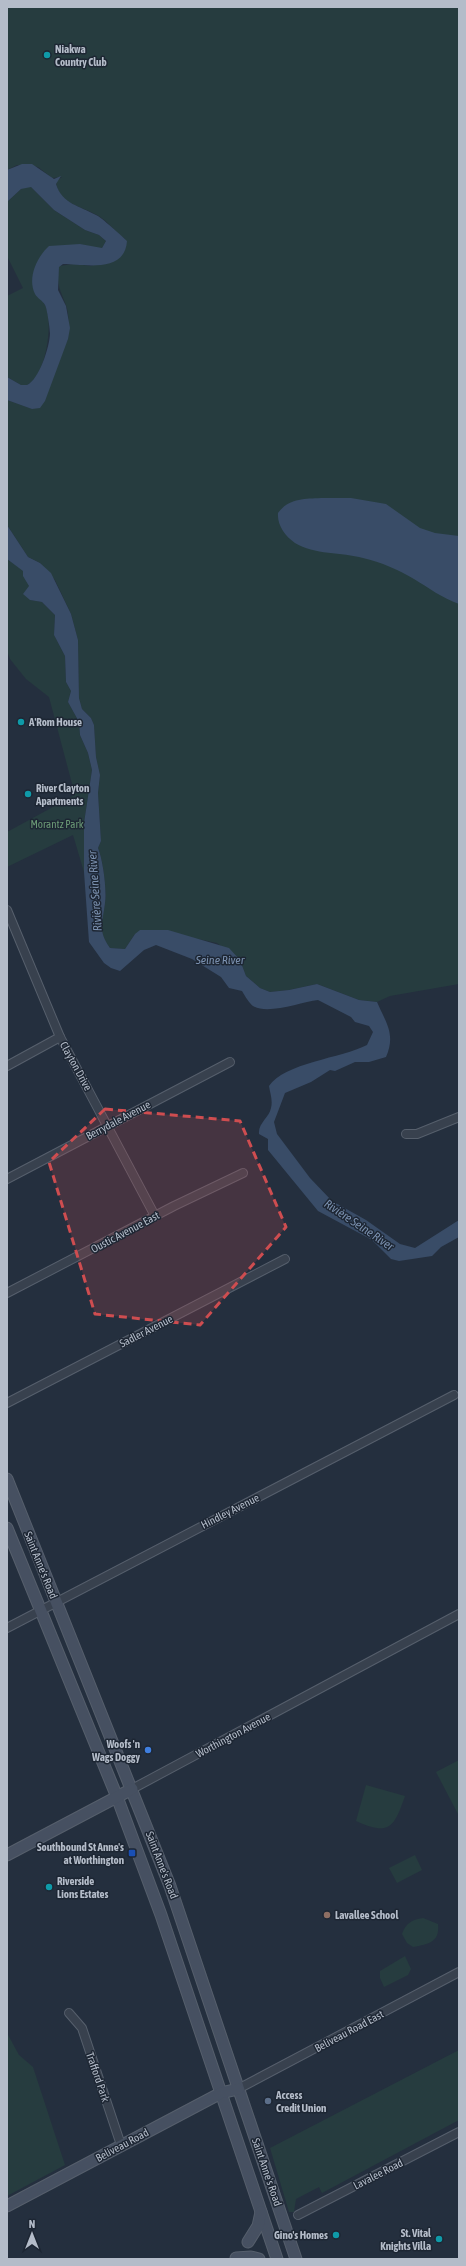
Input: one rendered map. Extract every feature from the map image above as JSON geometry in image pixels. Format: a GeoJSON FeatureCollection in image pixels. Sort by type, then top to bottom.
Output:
{"type":"FeatureCollection","features":[{"type":"Feature","properties":{"kind":"main road","name":"Saint Anne's Road"},"geometry":{"type":"LineString","coordinates":[[7,1479],[170,1886],[296,2259]]}},
{"type":"Feature","properties":{"kind":"main road","name":"Saint Anne's Road"},"geometry":{"type":"LineString","coordinates":[[7,1528],[117,1797],[161,1915],[277,2259]]}},
{"type":"Feature","properties":{"kind":"main road","name":"Worthington Avenue"},"geometry":{"type":"LineString","coordinates":[[7,1855],[132,1789]]}},
{"type":"Feature","properties":{"kind":"main road","name":"Beliveau Road"},"geometry":{"type":"LineString","coordinates":[[7,2206],[221,2093],[238,2089]]}},
{"type":"Feature","properties":{"kind":"main road"},"geometry":{"type":"LineString","coordinates":[[248,2242],[258,2226],[261,2211]]}},
{"type":"Feature","properties":{"kind":"main road"},"geometry":{"type":"LineString","coordinates":[[236,2258],[251,2257],[259,2259]]}},
{"type":"Feature","properties":{"kind":"street","name":"Clayton Drive"},"geometry":{"type":"LineString","coordinates":[[7,910],[60,1037],[155,1216]]}},
{"type":"Feature","properties":{"kind":"street"},"geometry":{"type":"LineString","coordinates":[[7,1066],[60,1037]]}},
{"type":"Feature","properties":{"kind":"street","name":"Berrydale Avenue"},"geometry":{"type":"LineString","coordinates":[[7,1179],[230,1062]]}},
{"type":"Feature","properties":{"kind":"street"},"geometry":{"type":"LineString","coordinates":[[406,1134],[417,1134],[459,1117]]}},
{"type":"Feature","properties":{"kind":"street","name":"Oustic Avenue East"},"geometry":{"type":"LineString","coordinates":[[7,1293],[155,1216],[243,1173]]}},
{"type":"Feature","properties":{"kind":"street","name":"Sadler Avenue"},"geometry":{"type":"LineString","coordinates":[[7,1403],[285,1259]]}},
{"type":"Feature","properties":{"kind":"street","name":"Hindley Avenue"},"geometry":{"type":"LineString","coordinates":[[7,1628],[454,1395]]}},
{"type":"Feature","properties":{"kind":"street","name":"Worthington Avenue"},"geometry":{"type":"LineString","coordinates":[[132,1789],[459,1614]]}},
{"type":"Feature","properties":{"kind":"street","name":"Beliveau Road East"},"geometry":{"type":"LineString","coordinates":[[238,2089],[459,1972]]}},
{"type":"Feature","properties":{"kind":"street","name":"Trafford Park"},"geometry":{"type":"LineString","coordinates":[[69,2013],[82,2028],[121,2145]]}},
{"type":"Feature","properties":{"kind":"street","name":"Lavalee Road"},"geometry":{"type":"LineString","coordinates":[[298,2215],[459,2132]]}},
{"type":"Feature","properties":{"kind":"highlighted area"},"geometry":{"type":"Polygon","coordinates":[[[105,1109],[240,1121],[286,1227],[200,1325],[95,1314],[49,1162],[105,1109]]]}},
{"type":"Feature","properties":{"kind":"green space","name":"Niakwa Country Club"},"geometry":{"type":"Polygon","coordinates":[[[7,7],[459,7],[459,984],[390,996],[377,1002],[359,1000],[317,984],[289,990],[270,992],[260,988],[246,976],[240,960],[217,943],[198,939],[135,934],[125,949],[110,948],[103,936],[102,921],[105,903],[105,883],[98,848],[101,841],[98,793],[100,775],[96,757],[94,725],[91,718],[82,709],[79,698],[78,640],[71,614],[55,580],[40,563],[28,557],[7,525],[7,400],[33,409],[68,339],[68,314],[58,282],[59,266],[74,264],[92,266],[125,239],[101,217],[65,199],[57,189],[56,181],[62,177],[52,178],[38,167],[17,165],[7,170],[7,7]]]}},
{"type":"Feature","properties":{"kind":"green space"},"geometry":{"type":"Polygon","coordinates":[[[31,187],[54,210],[85,230],[99,235],[106,241],[102,248],[96,249],[80,244],[35,293],[44,304],[48,313],[48,335],[43,360],[39,371],[34,380],[27,385],[21,385],[7,377],[7,296],[23,288],[7,256],[7,202],[21,189],[31,187]]]}},
{"type":"Feature","properties":{"kind":"green space","name":"Morantz Park"},"geometry":{"type":"Polygon","coordinates":[[[7,559],[24,571],[29,586],[30,600],[42,602],[55,615],[54,635],[65,656],[66,682],[71,691],[68,702],[79,722],[80,735],[88,753],[92,770],[84,823],[84,872],[73,835],[7,867],[7,832],[75,795],[49,697],[26,679],[10,659],[7,651],[7,559]]]}},
{"type":"Feature","properties":{"kind":"green space"},"geometry":{"type":"Polygon","coordinates":[[[459,1760],[459,1816],[436,1772],[459,1760]]]}},
{"type":"Feature","properties":{"kind":"green space"},"geometry":{"type":"Polygon","coordinates":[[[366,1785],[405,1796],[397,1816],[389,1826],[376,1828],[356,1821],[366,1785]]]}},
{"type":"Feature","properties":{"kind":"green space"},"geometry":{"type":"Polygon","coordinates":[[[415,1855],[422,1870],[397,1883],[389,1868],[415,1855]]]}},
{"type":"Feature","properties":{"kind":"green space"},"geometry":{"type":"Polygon","coordinates":[[[423,1918],[438,1924],[437,1935],[432,1941],[424,1945],[413,1947],[407,1943],[402,1934],[405,1927],[410,1923],[423,1918]]]}},
{"type":"Feature","properties":{"kind":"green space"},"geometry":{"type":"Polygon","coordinates":[[[405,1956],[411,1969],[408,1975],[384,1987],[380,1978],[380,1971],[405,1956]]]}},
{"type":"Feature","properties":{"kind":"green space"},"geometry":{"type":"Polygon","coordinates":[[[7,2033],[19,2055],[33,2067],[65,2165],[7,2196],[7,2033]]]}},
{"type":"Feature","properties":{"kind":"green space"},"geometry":{"type":"Polygon","coordinates":[[[459,2050],[459,2120],[322,2193],[319,2187],[296,2199],[294,2212],[289,2212],[270,2148],[459,2050]]]}},
{"type":"Feature","properties":{"kind":"water"},"geometry":{"type":"Polygon","coordinates":[[[22,164],[32,164],[54,179],[61,176],[56,184],[59,191],[67,200],[72,204],[98,216],[127,241],[124,251],[119,259],[111,263],[102,265],[63,264],[59,267],[58,290],[66,306],[70,328],[68,339],[45,401],[40,408],[32,409],[7,400],[7,377],[21,385],[27,385],[31,382],[40,370],[50,339],[46,307],[37,297],[33,288],[32,281],[34,268],[49,246],[80,244],[102,248],[106,241],[99,235],[85,230],[54,210],[31,187],[21,189],[7,202],[7,170],[22,164]]]}},
{"type":"Feature","properties":{"kind":"water"},"geometry":{"type":"Polygon","coordinates":[[[351,498],[386,504],[420,528],[435,533],[459,536],[459,604],[441,596],[402,572],[383,564],[355,556],[311,550],[295,543],[282,530],[278,513],[287,504],[297,500],[351,498]]]}},
{"type":"Feature","properties":{"kind":"water","name":"Seine River"},"geometry":{"type":"Polygon","coordinates":[[[7,525],[28,557],[40,563],[51,573],[71,614],[78,640],[79,698],[82,709],[91,718],[94,725],[96,757],[100,775],[98,793],[101,841],[98,848],[105,883],[102,931],[106,942],[110,948],[125,949],[135,934],[140,930],[168,930],[229,948],[240,960],[246,976],[260,988],[270,992],[289,990],[317,984],[359,1000],[377,1002],[389,1029],[390,1035],[389,1049],[386,1057],[369,1062],[355,1062],[335,1071],[330,1070],[311,1082],[285,1093],[274,1122],[277,1134],[310,1178],[332,1201],[366,1220],[400,1244],[415,1248],[459,1220],[459,1237],[441,1247],[432,1256],[399,1261],[391,1259],[372,1240],[318,1211],[268,1150],[268,1139],[259,1134],[260,1127],[270,1112],[272,1105],[269,1086],[276,1078],[300,1066],[356,1050],[367,1045],[373,1032],[369,1026],[355,1022],[351,1017],[318,1000],[276,1009],[259,1008],[253,1006],[242,991],[229,988],[221,977],[192,959],[156,945],[144,950],[120,971],[111,968],[104,963],[89,942],[84,872],[84,823],[92,770],[88,753],[80,735],[79,722],[68,702],[71,691],[66,682],[65,656],[54,635],[55,615],[42,602],[30,600],[23,594],[29,586],[23,576],[23,571],[7,559],[7,525]]]}},
{"type":"Feature","properties":{"kind":"place","name":"Niakwa Country Club"},"geometry":{"type":"Point","coordinates":[47,55]}},
{"type":"Feature","properties":{"kind":"place","name":"A'Rom House"},"geometry":{"type":"Point","coordinates":[21,722]}},
{"type":"Feature","properties":{"kind":"place","name":"River Clayton Apartments"},"geometry":{"type":"Point","coordinates":[28,794]}},
{"type":"Feature","properties":{"kind":"place","name":"Woofs 'n Wags Doggy"},"geometry":{"type":"Point","coordinates":[148,1750]}},
{"type":"Feature","properties":{"kind":"place","name":"Southbound St Anne's at Worthington"},"geometry":{"type":"Point","coordinates":[132,1853]}},
{"type":"Feature","properties":{"kind":"place","name":"Riverside Lions Estates"},"geometry":{"type":"Point","coordinates":[49,1887]}},
{"type":"Feature","properties":{"kind":"place","name":"Lavallee School"},"geometry":{"type":"Point","coordinates":[327,1915]}},
{"type":"Feature","properties":{"kind":"place","name":"Access Credit Union"},"geometry":{"type":"Point","coordinates":[268,2101]}},
{"type":"Feature","properties":{"kind":"place","name":"Gino's Homes"},"geometry":{"type":"Point","coordinates":[336,2235]}},
{"type":"Feature","properties":{"kind":"place","name":"St. Vital Knights Villa"},"geometry":{"type":"Point","coordinates":[439,2239]}},
{"type":"Feature","properties":{"kind":"water label","name":"Rivière Seine River"},"geometry":{"type":"Point","coordinates":[95,891]}},
{"type":"Feature","properties":{"kind":"water label","name":"Rivière Seine River"},"geometry":{"type":"Point","coordinates":[359,1225]}}]}
